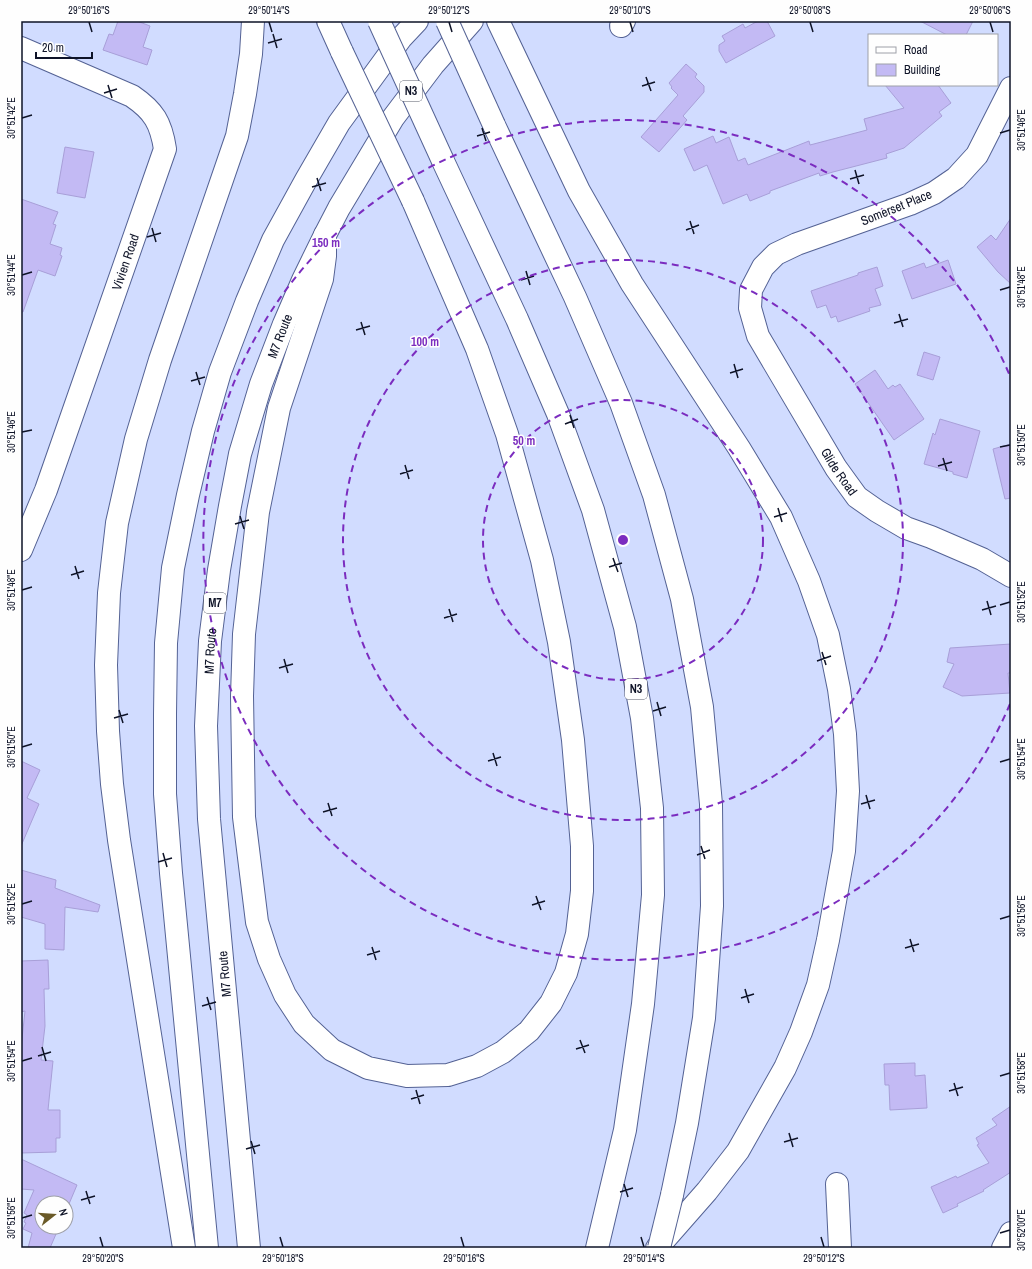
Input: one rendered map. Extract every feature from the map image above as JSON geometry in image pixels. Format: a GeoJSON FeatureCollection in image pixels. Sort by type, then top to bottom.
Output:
{"type":"FeatureCollection","features":[{"type":"Feature","properties":{"kind":"main road"},"geometry":{"type":"LineString","coordinates":[[184,1248],[119,840],[112,784],[108,731],[106,665],[109,593],[117,523],[136,440],[160,360],[237,136],[246,94],[252,54],[253,21]]}},
{"type":"Feature","properties":{"kind":"main road"},"geometry":{"type":"LineString","coordinates":[[325,235],[325,256],[322,279],[278,408],[258,512],[244,634],[242,696],[244,817],[257,922],[269,959],[284,995],[304,1024],[332,1050],[368,1068],[407,1076],[448,1075],[478,1066],[503,1052],[529,1032],[551,1003],[566,973],[577,934],[582,891],[582,846],[571,725],[559,642],[542,560],[507,434],[477,349],[413,202],[328,21]]}},
{"type":"Feature","properties":{"kind":"main road","name":"N3"},"geometry":{"type":"LineString","coordinates":[[379,21],[517,319],[558,414],[593,510],[625,627],[642,718],[652,808],[652,887],[644,1004],[625,1130],[597,1248]]}},
{"type":"Feature","properties":{"kind":"main road"},"geometry":{"type":"LineString","coordinates":[[207,1248],[170,873],[166,794],[166,643],[174,568],[201,438],[220,372],[247,301],[273,240],[339,123],[401,38],[417,21]]}},
{"type":"Feature","properties":{"kind":"main road"},"geometry":{"type":"LineString","coordinates":[[446,21],[578,304],[621,403],[654,495],[682,599],[702,707],[711,804],[712,906],[704,1018],[687,1123],[672,1195],[658,1248]]}},
{"type":"Feature","properties":{"kind":"main road","name":"M7 Route"},"geometry":{"type":"LineString","coordinates":[[249,1248],[209,820],[206,726],[210,641],[218,570],[240,454],[261,384],[300,286],[339,208],[393,118],[432,65],[472,21]]}},
{"type":"Feature","properties":{"kind":"main road"},"geometry":{"type":"LineString","coordinates":[[498,21],[579,191],[632,284],[739,448],[781,517],[809,581],[828,635],[839,688],[845,734],[848,791],[844,851],[828,940],[816,992],[801,1032],[785,1068],[738,1151],[707,1192],[658,1248]]}},
{"type":"Feature","properties":{"kind":"main road","name":"Vivien Road"},"geometry":{"type":"LineString","coordinates":[[21,48],[132,96],[145,105],[157,120],[163,134],[165,149],[46,490],[21,550]]}},
{"type":"Feature","properties":{"kind":"main road","name":"Somerset Place"},"geometry":{"type":"LineString","coordinates":[[752,290],[763,267],[776,254],[797,244],[910,204],[934,193],[956,178],[978,155],[1011,88]]}},
{"type":"Feature","properties":{"kind":"main road","name":"Glide Road"},"geometry":{"type":"LineString","coordinates":[[752,290],[750,308],[758,336],[836,468],[857,497],[877,512],[906,528],[932,537],[982,559],[1011,576]]}},
{"type":"Feature","properties":{"kind":"main road"},"geometry":{"type":"LineString","coordinates":[[837,1184],[840,1248]]}},
{"type":"Feature","properties":{"kind":"main road"},"geometry":{"type":"LineString","coordinates":[[1003,1248],[1011,1233]]}},
{"type":"Feature","properties":{"kind":"building"},"geometry":{"type":"Polygon","coordinates":[[[118,21],[137,21],[150,26],[143,47],[152,50],[147,65],[103,50],[109,34],[113,35],[118,21]]]}},
{"type":"Feature","properties":{"kind":"building"},"geometry":{"type":"Polygon","coordinates":[[[758,21],[767,21],[775,36],[726,63],[719,51],[719,45],[725,41],[722,36],[743,24],[745,28],[758,21]]]}},
{"type":"Feature","properties":{"kind":"building"},"geometry":{"type":"Polygon","coordinates":[[[920,21],[973,21],[966,34],[945,34],[920,21]]]}},
{"type":"Feature","properties":{"kind":"building"},"geometry":{"type":"Polygon","coordinates":[[[686,64],[697,74],[695,77],[704,86],[704,92],[683,116],[687,120],[659,152],[641,137],[678,95],[671,88],[672,87],[669,83],[686,64]]]}},
{"type":"Feature","properties":{"kind":"building"},"geometry":{"type":"Polygon","coordinates":[[[886,86],[939,86],[951,103],[939,112],[942,116],[904,148],[886,154],[887,158],[820,176],[819,173],[770,191],[770,193],[750,201],[747,194],[723,204],[707,165],[694,171],[684,149],[713,136],[716,143],[729,137],[738,161],[745,158],[748,165],[809,141],[810,145],[867,130],[864,119],[904,108],[886,86]]]}},
{"type":"Feature","properties":{"kind":"building"},"geometry":{"type":"Polygon","coordinates":[[[65,147],[94,152],[85,198],[57,193],[65,147]]]}},
{"type":"Feature","properties":{"kind":"building"},"geometry":{"type":"Polygon","coordinates":[[[21,199],[58,212],[53,224],[56,225],[50,244],[62,248],[60,255],[62,256],[55,276],[38,270],[23,312],[21,312],[21,199]]]}},
{"type":"Feature","properties":{"kind":"building"},"geometry":{"type":"Polygon","coordinates":[[[1011,218],[1011,284],[998,272],[977,247],[991,235],[996,240],[1011,218]]]}},
{"type":"Feature","properties":{"kind":"building"},"geometry":{"type":"Polygon","coordinates":[[[948,260],[956,284],[912,299],[902,271],[924,263],[926,268],[948,260]]]}},
{"type":"Feature","properties":{"kind":"building"},"geometry":{"type":"Polygon","coordinates":[[[877,267],[883,286],[875,289],[881,305],[869,308],[870,311],[838,322],[836,316],[831,318],[826,305],[817,308],[811,291],[877,267]]]}},
{"type":"Feature","properties":{"kind":"building"},"geometry":{"type":"Polygon","coordinates":[[[924,352],[940,357],[933,380],[917,375],[924,352]]]}},
{"type":"Feature","properties":{"kind":"building"},"geometry":{"type":"Polygon","coordinates":[[[875,370],[888,389],[893,385],[895,387],[900,384],[924,419],[894,440],[855,384],[875,370]]]}},
{"type":"Feature","properties":{"kind":"building"},"geometry":{"type":"Polygon","coordinates":[[[940,419],[980,431],[967,478],[953,474],[953,472],[924,464],[933,433],[935,435],[940,419]]]}},
{"type":"Feature","properties":{"kind":"building"},"geometry":{"type":"Polygon","coordinates":[[[1011,444],[1011,498],[1005,499],[993,449],[1011,444]]]}},
{"type":"Feature","properties":{"kind":"building"},"geometry":{"type":"Polygon","coordinates":[[[1011,644],[1011,673],[1008,673],[1010,693],[962,696],[943,687],[954,664],[947,662],[950,648],[1011,644]]]}},
{"type":"Feature","properties":{"kind":"building"},"geometry":{"type":"Polygon","coordinates":[[[21,761],[40,770],[27,798],[39,804],[21,846],[21,761]]]}},
{"type":"Feature","properties":{"kind":"building"},"geometry":{"type":"Polygon","coordinates":[[[21,870],[56,880],[55,888],[100,905],[98,912],[65,907],[64,950],[45,949],[45,924],[21,917],[21,870]]]}},
{"type":"Feature","properties":{"kind":"building"},"geometry":{"type":"Polygon","coordinates":[[[48,960],[49,989],[44,989],[45,1026],[41,1060],[53,1061],[48,1110],[60,1110],[60,1138],[56,1138],[56,1152],[21,1153],[21,1048],[25,1011],[21,1012],[21,961],[48,960]]]}},
{"type":"Feature","properties":{"kind":"building"},"geometry":{"type":"Polygon","coordinates":[[[915,1063],[915,1076],[925,1075],[927,1108],[890,1110],[889,1085],[885,1085],[884,1064],[915,1063]]]}},
{"type":"Feature","properties":{"kind":"building"},"geometry":{"type":"Polygon","coordinates":[[[1011,1106],[1011,1172],[983,1190],[984,1191],[957,1204],[958,1206],[943,1213],[931,1187],[956,1176],[957,1178],[989,1163],[977,1145],[979,1144],[976,1138],[997,1125],[992,1119],[1011,1106]]]}},
{"type":"Feature","properties":{"kind":"building"},"geometry":{"type":"Polygon","coordinates":[[[21,1159],[77,1185],[73,1195],[34,1195],[34,1235],[56,1235],[50,1248],[28,1248],[32,1233],[23,1229],[26,1223],[24,1222],[27,1215],[24,1213],[34,1190],[21,1189],[21,1159]]]}}]}
